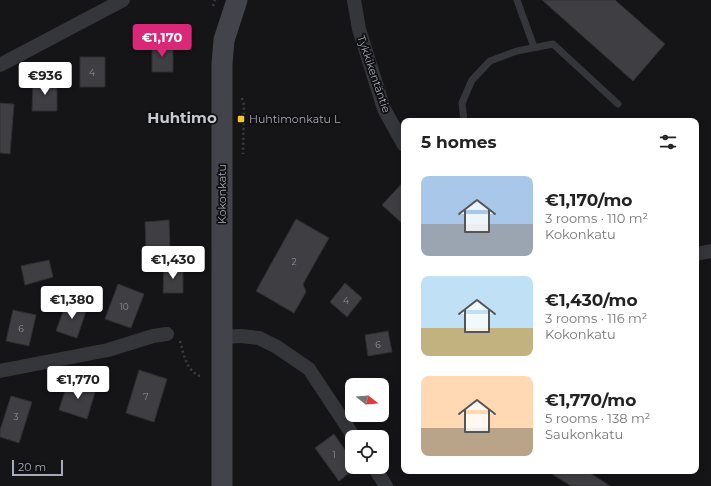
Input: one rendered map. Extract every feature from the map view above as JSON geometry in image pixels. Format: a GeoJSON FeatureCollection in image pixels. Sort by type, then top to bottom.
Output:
{"type":"FeatureCollection","features":[{"type":"Feature","properties":{"kind":"street"},"geometry":{"type":"LineString","coordinates":[[0,65],[123,0]]}},
{"type":"Feature","properties":{"kind":"street","name":"Kokonkatu"},"geometry":{"type":"LineString","coordinates":[[222,486],[222,64],[224,40],[238,0]]}},
{"type":"Feature","properties":{"kind":"street","name":"Tykkikentäntie"},"geometry":{"type":"LineString","coordinates":[[354,0],[359,29],[384,109],[401,140]]}},
{"type":"Feature","properties":{"kind":"street"},"geometry":{"type":"LineString","coordinates":[[699,253],[711,251]]}},
{"type":"Feature","properties":{"kind":"street"},"geometry":{"type":"LineString","coordinates":[[0,371],[108,350],[153,336],[167,334]]}},
{"type":"Feature","properties":{"kind":"street"},"geometry":{"type":"LineString","coordinates":[[223,338],[241,336],[259,338],[277,347],[309,369],[349,430]]}},
{"type":"Feature","properties":{"kind":"street"},"geometry":{"type":"LineString","coordinates":[[378,474],[386,486]]}},
{"type":"Feature","properties":{"kind":"lane"},"geometry":{"type":"LineString","coordinates":[[517,0],[534,48]]}},
{"type":"Feature","properties":{"kind":"lane"},"geometry":{"type":"LineString","coordinates":[[464,118],[462,103],[472,80],[490,61],[517,51],[553,44],[618,104]]}},
{"type":"Feature","properties":{"kind":"path"},"geometry":{"type":"LineString","coordinates":[[167,334],[175,332],[179,337],[185,360],[191,370],[195,375],[205,378]]}},
{"type":"Feature","properties":{"kind":"building"},"geometry":{"type":"Polygon","coordinates":[[[542,0],[615,0],[665,44],[633,81],[542,0]]]}},
{"type":"Feature","properties":{"kind":"building"},"geometry":{"type":"Polygon","coordinates":[[[152,43],[173,44],[173,72],[152,72],[152,43]]]}},
{"type":"Feature","properties":{"kind":"building"},"geometry":{"type":"Polygon","coordinates":[[[80,57],[105,57],[105,87],[80,87],[80,57]]]}},
{"type":"Feature","properties":{"kind":"building"},"geometry":{"type":"Polygon","coordinates":[[[33,81],[57,81],[57,111],[32,111],[33,81]]]}},
{"type":"Feature","properties":{"kind":"building"},"geometry":{"type":"Polygon","coordinates":[[[0,103],[14,104],[10,154],[0,153],[0,103]]]}},
{"type":"Feature","properties":{"kind":"building"},"geometry":{"type":"Polygon","coordinates":[[[401,184],[401,222],[382,205],[401,184]]]}},
{"type":"Feature","properties":{"kind":"building"},"geometry":{"type":"Polygon","coordinates":[[[296,219],[329,238],[303,284],[306,292],[294,313],[256,291],[296,219]]]}},
{"type":"Feature","properties":{"kind":"building"},"geometry":{"type":"Polygon","coordinates":[[[169,220],[170,248],[146,249],[145,222],[169,220]]]}},
{"type":"Feature","properties":{"kind":"building"},"geometry":{"type":"Polygon","coordinates":[[[49,260],[53,277],[25,285],[21,266],[49,260]]]}},
{"type":"Feature","properties":{"kind":"building"},"geometry":{"type":"Polygon","coordinates":[[[164,266],[183,267],[183,293],[163,293],[164,266]]]}},
{"type":"Feature","properties":{"kind":"building"},"geometry":{"type":"Polygon","coordinates":[[[345,283],[362,298],[347,317],[330,302],[345,283]]]}},
{"type":"Feature","properties":{"kind":"building"},"geometry":{"type":"Polygon","coordinates":[[[118,284],[144,294],[131,328],[105,319],[118,284]]]}},
{"type":"Feature","properties":{"kind":"building"},"geometry":{"type":"Polygon","coordinates":[[[67,301],[87,308],[77,338],[56,331],[67,301]]]}},
{"type":"Feature","properties":{"kind":"building"},"geometry":{"type":"Polygon","coordinates":[[[13,310],[36,315],[29,346],[6,341],[13,310]]]}},
{"type":"Feature","properties":{"kind":"building"},"geometry":{"type":"Polygon","coordinates":[[[388,331],[392,352],[368,356],[365,335],[388,331]]]}},
{"type":"Feature","properties":{"kind":"building"},"geometry":{"type":"Polygon","coordinates":[[[139,370],[167,379],[154,422],[126,413],[139,370]]]}},
{"type":"Feature","properties":{"kind":"building"},"geometry":{"type":"Polygon","coordinates":[[[68,381],[96,389],[87,419],[59,410],[68,381]]]}},
{"type":"Feature","properties":{"kind":"building"},"geometry":{"type":"Polygon","coordinates":[[[11,396],[32,402],[19,443],[0,437],[0,430],[11,396]]]}},
{"type":"Feature","properties":{"kind":"building"},"geometry":{"type":"Polygon","coordinates":[[[334,434],[345,450],[345,474],[348,474],[339,481],[315,448],[334,434]]]}},
{"type":"Feature","properties":{"kind":"building"},"geometry":{"type":"Polygon","coordinates":[[[552,474],[592,474],[610,486],[571,486],[552,474]]]}},
{"type":"Feature","properties":{"kind":"place","name":"Huhtimonkatu L"},"geometry":{"type":"Point","coordinates":[241,119]}},
{"type":"Feature","properties":{"kind":"district","name":"Huhtimo"},"geometry":{"type":"Point","coordinates":[182,117]}}]}
